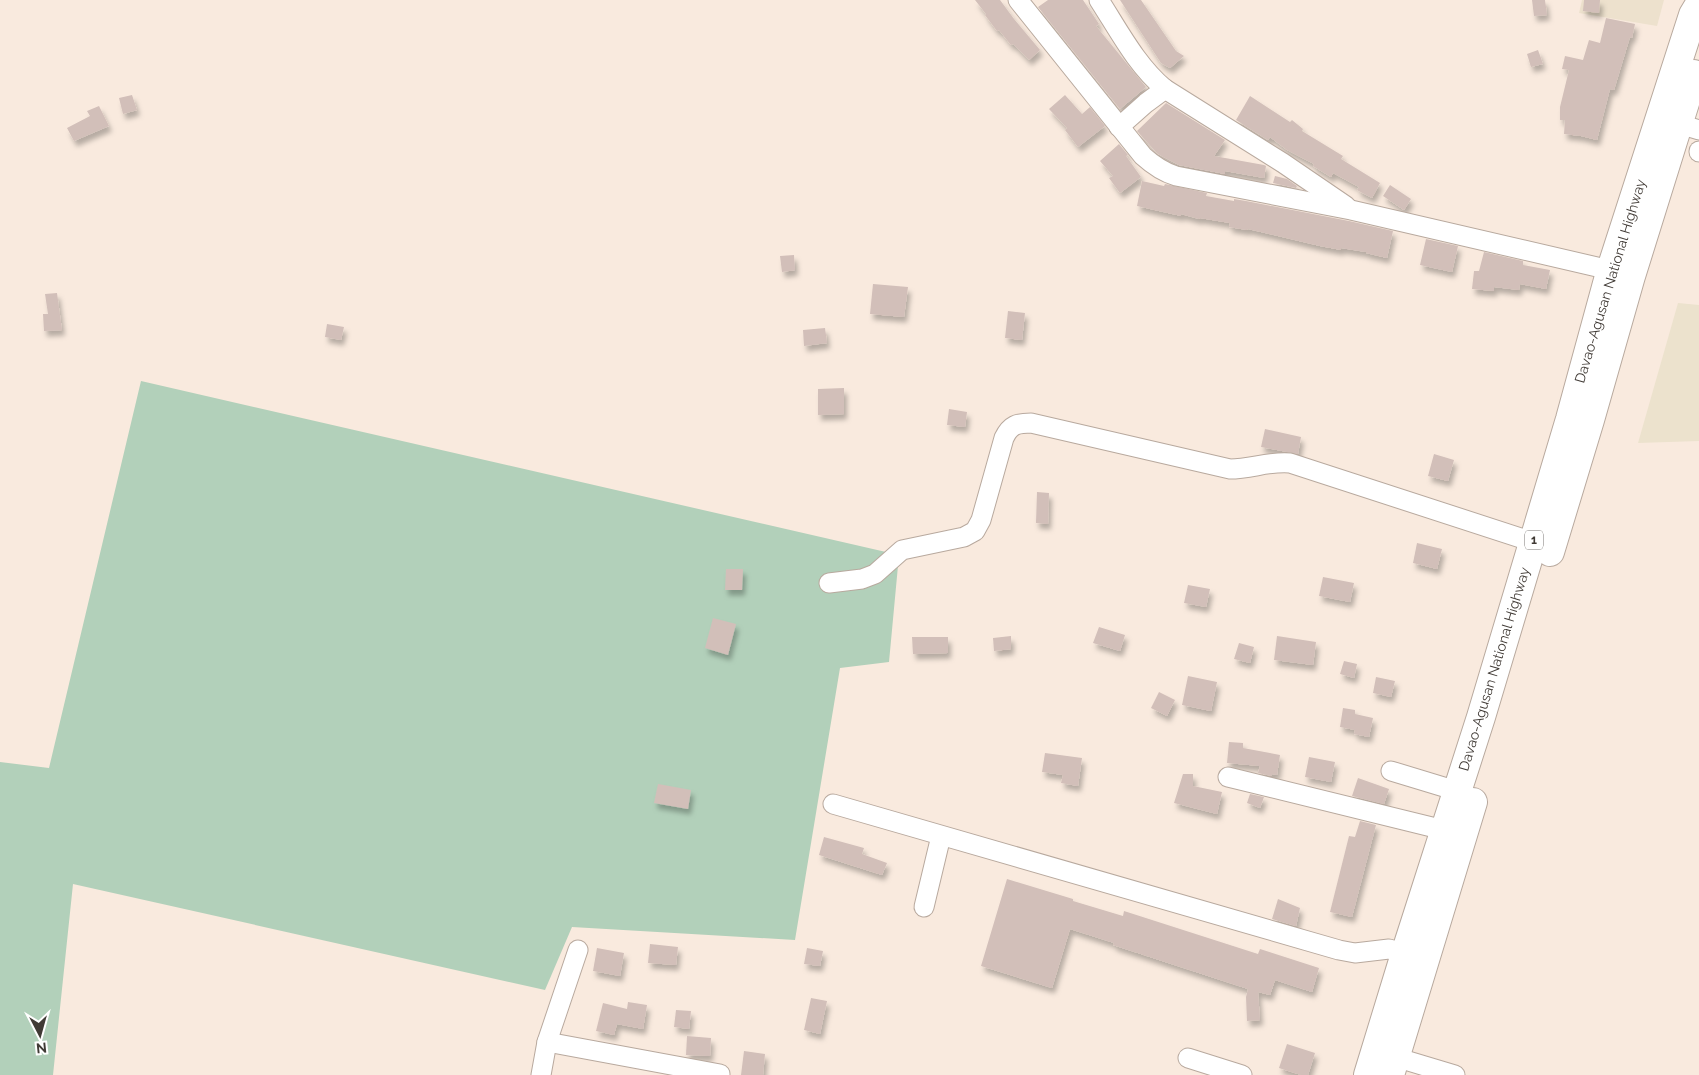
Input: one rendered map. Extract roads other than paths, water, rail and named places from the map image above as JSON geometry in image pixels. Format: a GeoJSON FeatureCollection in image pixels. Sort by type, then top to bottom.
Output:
{"type":"FeatureCollection","features":[{"type":"Feature","properties":{"kind":"highway","name":"Davao-Agusan National Highway"},"geometry":{"type":"LineString","coordinates":[[1368,1075],[1415,956],[1535,556],[1570,419],[1654,170],[1693,15],[1699,5]]}},
{"type":"Feature","properties":{"kind":"highway","name":"Davao-Agusan National Highway"},"geometry":{"type":"LineString","coordinates":[[1654,170],[1689,127],[1699,57]]}},
{"type":"Feature","properties":{"kind":"highway","name":"Davao-Agusan National Highway"},"geometry":{"type":"LineString","coordinates":[[1392,1066],[1444,830],[1535,556]]}},
{"type":"Feature","properties":{"kind":"street"},"geometry":{"type":"LineString","coordinates":[[1018,0],[1143,156],[1153,166],[1163,172],[1351,210],[1621,272]]}},
{"type":"Feature","properties":{"kind":"street"},"geometry":{"type":"LineString","coordinates":[[1099,0],[1144,68],[1166,89],[1283,163],[1351,210]]}},
{"type":"Feature","properties":{"kind":"street"},"geometry":{"type":"LineString","coordinates":[[1119,127],[1146,103],[1166,89]]}},
{"type":"Feature","properties":{"kind":"street"},"geometry":{"type":"LineString","coordinates":[[829,583],[862,580],[874,574],[902,550],[964,537],[974,531],[981,520],[1004,438],[1008,430],[1014,425],[1024,423],[1031,423],[1230,469],[1244,469],[1277,462],[1290,463],[1535,556]]}},
{"type":"Feature","properties":{"kind":"street"},"geometry":{"type":"LineString","coordinates":[[1391,771],[1457,791]]}},
{"type":"Feature","properties":{"kind":"street"},"geometry":{"type":"LineString","coordinates":[[1228,777],[1444,830]]}},
{"type":"Feature","properties":{"kind":"street"},"geometry":{"type":"LineString","coordinates":[[833,804],[1339,950],[1356,953],[1381,949],[1415,956]]}},
{"type":"Feature","properties":{"kind":"street"},"geometry":{"type":"LineString","coordinates":[[924,907],[941,836]]}},
{"type":"Feature","properties":{"kind":"street"},"geometry":{"type":"LineString","coordinates":[[541,1075],[547,1042],[578,950]]}},
{"type":"Feature","properties":{"kind":"street"},"geometry":{"type":"LineString","coordinates":[[547,1042],[720,1074]]}},
{"type":"Feature","properties":{"kind":"street"},"geometry":{"type":"LineString","coordinates":[[1188,1058],[1242,1075]]}},
{"type":"Feature","properties":{"kind":"street"},"geometry":{"type":"LineString","coordinates":[[1392,1066],[1455,1075]]}}]}
